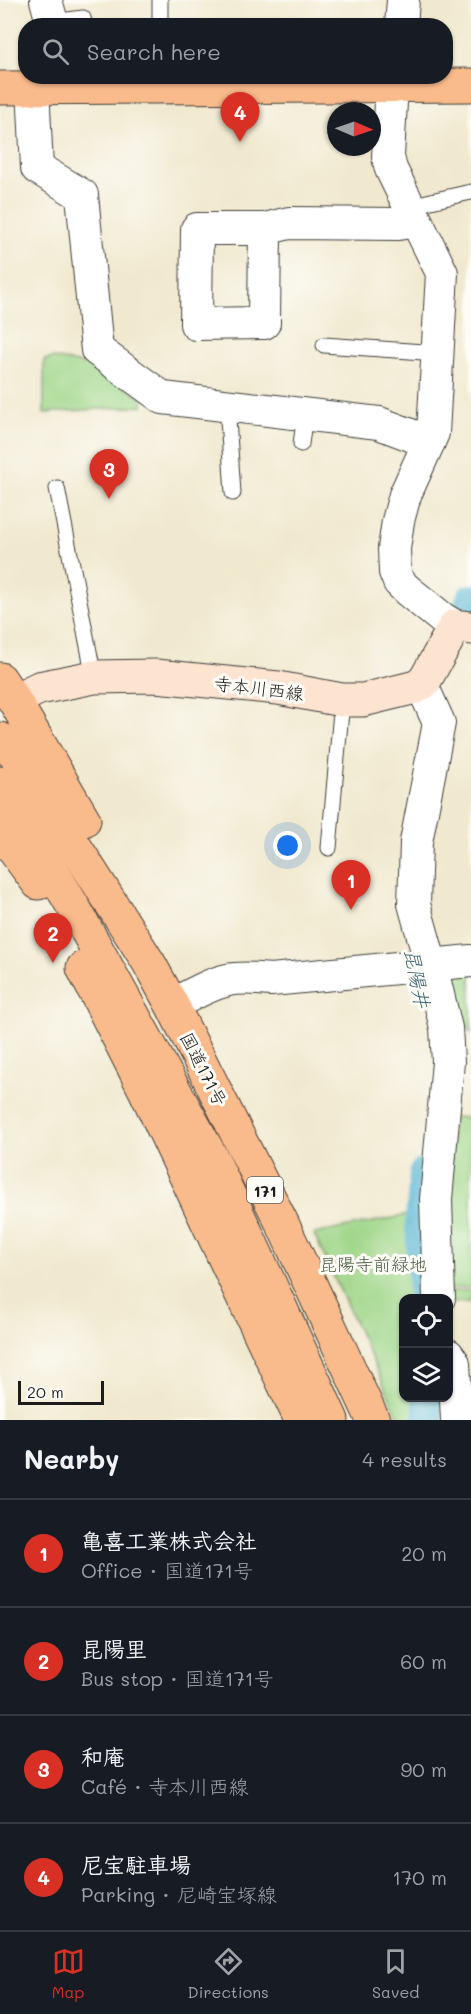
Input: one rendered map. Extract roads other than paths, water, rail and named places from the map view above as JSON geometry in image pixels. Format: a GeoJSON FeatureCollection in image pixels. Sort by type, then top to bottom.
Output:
{"type":"FeatureCollection","features":[{"type":"Feature","properties":{"kind":"main road"},"geometry":{"type":"LineString","coordinates":[[0,88],[55,84]]}},
{"type":"Feature","properties":{"kind":"main road"},"geometry":{"type":"LineString","coordinates":[[452,84],[471,85]]}},
{"type":"Feature","properties":{"kind":"main road"},"geometry":{"type":"LineString","coordinates":[[428,699],[424,682],[463,627]]}},
{"type":"Feature","properties":{"kind":"main road","name":"寺本川西線"},"geometry":{"type":"LineString","coordinates":[[7,690],[39,688],[94,677],[156,676],[278,688],[342,700],[363,700],[416,687],[428,699]]}},
{"type":"Feature","properties":{"kind":"main road"},"geometry":{"type":"LineString","coordinates":[[7,690],[119,880],[149,963]]}},
{"type":"Feature","properties":{"kind":"main road","name":"国道171号"},"geometry":{"type":"LineString","coordinates":[[0,739],[21,761],[149,963],[283,1226],[373,1420]]}},
{"type":"Feature","properties":{"kind":"main road","name":"国道171号"},"geometry":{"type":"LineString","coordinates":[[0,783],[32,857],[119,989],[214,1162],[332,1420]]}},
{"type":"Feature","properties":{"kind":"main road"},"geometry":{"type":"LineString","coordinates":[[0,831],[32,857],[77,935],[145,1090],[301,1420]]}},
{"type":"Feature","properties":{"kind":"main road"},"geometry":{"type":"LineString","coordinates":[[32,857],[79,960],[145,1090]]}},
{"type":"Feature","properties":{"kind":"main road"},"geometry":{"type":"LineString","coordinates":[[77,935],[119,989]]}},
{"type":"Feature","properties":{"kind":"street"},"geometry":{"type":"LineString","coordinates":[[401,18],[403,0]]}},
{"type":"Feature","properties":{"kind":"street"},"geometry":{"type":"LineString","coordinates":[[394,84],[391,102],[388,157],[391,169],[442,273],[433,433],[405,495],[396,540],[395,572],[399,582],[407,590],[443,619],[463,627]]}},
{"type":"Feature","properties":{"kind":"street"},"geometry":{"type":"LineString","coordinates":[[33,87],[37,168],[82,195],[97,350],[163,398],[227,404],[303,429],[379,423],[429,442]]}},
{"type":"Feature","properties":{"kind":"street"},"geometry":{"type":"LineString","coordinates":[[265,230],[290,222],[398,224],[412,214]]}},
{"type":"Feature","properties":{"kind":"street"},"geometry":{"type":"LineString","coordinates":[[428,699],[439,723],[416,842],[414,904],[419,966],[446,1028],[448,1062],[436,1199],[439,1294]]}},
{"type":"Feature","properties":{"kind":"street"},"geometry":{"type":"LineString","coordinates":[[172,1005],[196,992],[228,980],[249,978],[271,980],[471,961]]}},
{"type":"Feature","properties":{"kind":"street"},"geometry":{"type":"LineString","coordinates":[[457,1420],[458,1360]]}},
{"type":"Feature","properties":{"kind":"lane"},"geometry":{"type":"LineString","coordinates":[[160,0],[160,18]]}},
{"type":"Feature","properties":{"kind":"lane"},"geometry":{"type":"LineString","coordinates":[[50,10],[82,18]]}},
{"type":"Feature","properties":{"kind":"lane"},"geometry":{"type":"LineString","coordinates":[[412,214],[471,192]]}},
{"type":"Feature","properties":{"kind":"lane"},"geometry":{"type":"LineString","coordinates":[[324,345],[438,352]]}},
{"type":"Feature","properties":{"kind":"lane"},"geometry":{"type":"LineString","coordinates":[[227,404],[233,493]]}},
{"type":"Feature","properties":{"kind":"lane"},"geometry":{"type":"LineString","coordinates":[[57,488],[94,677]]}},
{"type":"Feature","properties":{"kind":"lane"},"geometry":{"type":"LineString","coordinates":[[329,848],[342,700]]}},
{"type":"Feature","properties":{"kind":"waterway","name":"昆陽井"},"geometry":{"type":"LineString","coordinates":[[464,620],[471,599]]}},
{"type":"Feature","properties":{"kind":"waterway","name":"昆陽井"},"geometry":{"type":"LineString","coordinates":[[423,1294],[420,1222],[424,1173]]}},
{"type":"Feature","properties":{"kind":"waterway","name":"昆陽井"},"geometry":{"type":"LineString","coordinates":[[427,1402],[428,1420]]}},
{"type":"Feature","properties":{"kind":"place","name":"尼宝駐車場"},"geometry":{"type":"Point","coordinates":[240,142]}},
{"type":"Feature","properties":{"kind":"place","name":"和庵"},"geometry":{"type":"Point","coordinates":[109,499]}},
{"type":"Feature","properties":{"kind":"place","name":"亀喜工業株式会社"},"geometry":{"type":"Point","coordinates":[351,910]}},
{"type":"Feature","properties":{"kind":"place","name":"昆陽里"},"geometry":{"type":"Point","coordinates":[53,963]}},
{"type":"Feature","properties":{"kind":"park label","name":"昆陽寺前緑地"},"geometry":{"type":"Point","coordinates":[373,1264]}}]}
